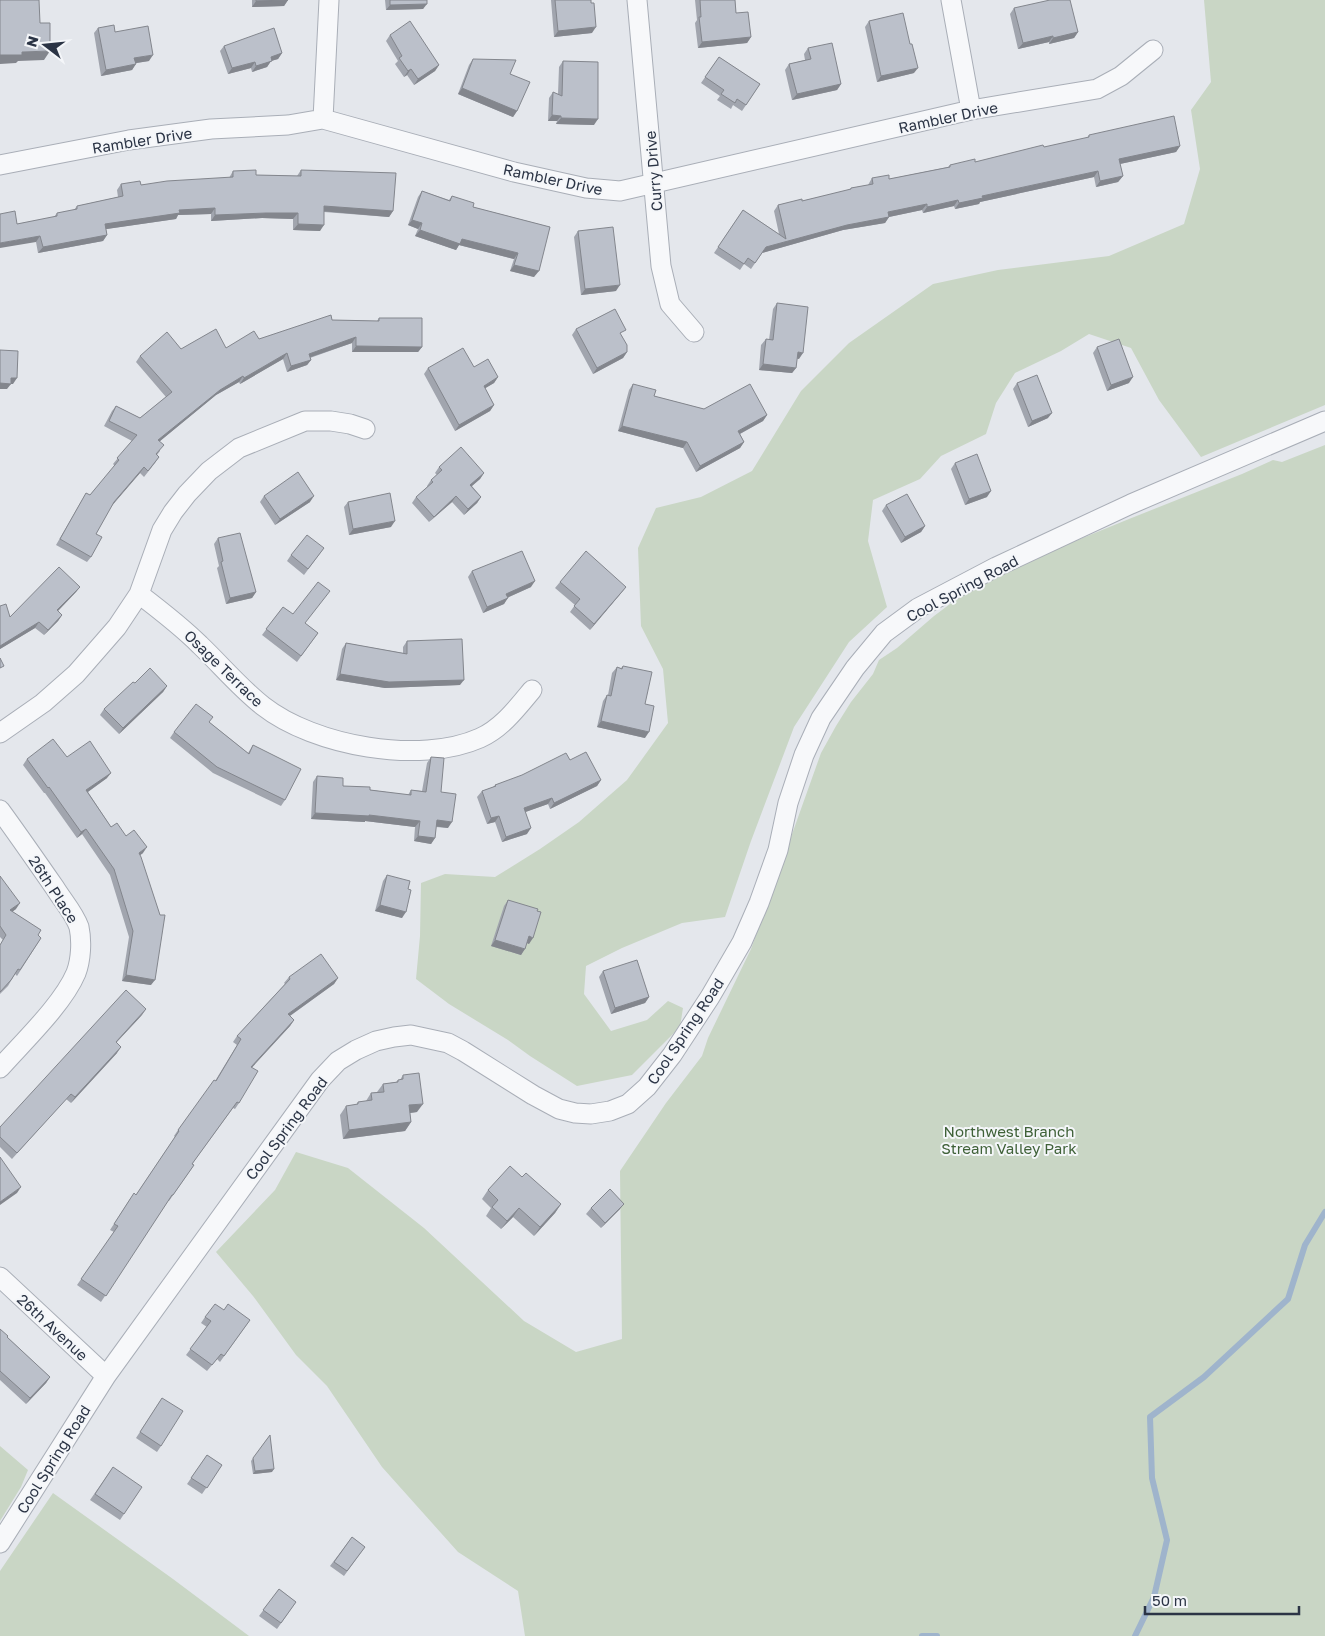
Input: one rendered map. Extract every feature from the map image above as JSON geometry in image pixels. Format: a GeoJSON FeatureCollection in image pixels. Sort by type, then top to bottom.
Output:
{"type":"FeatureCollection","features":[{"type":"Feature","properties":{"kind":"street"},"geometry":{"type":"LineString","coordinates":[[323,119],[329,0]]}},
{"type":"Feature","properties":{"kind":"street","name":"Curry Drive"},"geometry":{"type":"LineString","coordinates":[[637,0],[661,266],[670,304],[694,332]]}},
{"type":"Feature","properties":{"kind":"street"},"geometry":{"type":"LineString","coordinates":[[951,0],[971,110]]}},
{"type":"Feature","properties":{"kind":"street","name":"Rambler Drive"},"geometry":{"type":"LineString","coordinates":[[0,165],[129,140],[210,129],[288,125],[323,119],[514,172],[586,188],[620,191],[971,110],[1097,89],[1121,76],[1153,50]]}},
{"type":"Feature","properties":{"kind":"street"},"geometry":{"type":"LineString","coordinates":[[0,733],[44,703],[76,674],[117,627],[139,594],[162,530],[187,494],[209,471],[239,448],[305,421],[340,422],[365,429]]}},
{"type":"Feature","properties":{"kind":"street","name":"Cool Spring Road"},"geometry":{"type":"LineString","coordinates":[[0,1543],[106,1376],[320,1080],[338,1061],[376,1041],[394,1036],[412,1035],[448,1043],[559,1109],[591,1114],[610,1112],[628,1104],[647,1087],[672,1055],[710,997],[742,942],[759,903],[778,850],[788,803],[804,755],[821,718],[855,668],[884,633],[918,608],[996,567],[1131,504],[1325,421]]}},
{"type":"Feature","properties":{"kind":"street","name":"Osage Terrace"},"geometry":{"type":"LineString","coordinates":[[139,594],[171,618],[264,707],[309,731],[351,744],[396,750],[423,751],[448,748],[466,743],[481,737],[499,726],[515,711],[532,690]]}},
{"type":"Feature","properties":{"kind":"street","name":"26th Place"},"geometry":{"type":"LineString","coordinates":[[0,810],[73,915],[79,928],[80,955],[76,972],[68,988],[0,1068]]}},
{"type":"Feature","properties":{"kind":"street","name":"26th Avenue"},"geometry":{"type":"LineString","coordinates":[[0,1277],[106,1376]]}},
{"type":"Feature","properties":{"kind":"green space"},"geometry":{"type":"Polygon","coordinates":[[[1204,0],[1325,0],[1325,405],[1201,457],[1159,400],[1131,348],[1089,334],[1061,351],[1015,373],[996,403],[986,434],[941,456],[920,479],[873,500],[868,541],[887,607],[849,642],[794,727],[751,841],[725,917],[682,923],[622,948],[586,966],[584,994],[611,1031],[647,1020],[668,1001],[683,1008],[680,1027],[632,1075],[577,1086],[508,1040],[449,1004],[416,979],[420,936],[421,883],[445,874],[495,877],[540,849],[579,822],[627,780],[668,723],[663,669],[641,626],[638,548],[656,508],[701,497],[752,471],[801,391],[849,343],[933,284],[998,270],[1109,256],[1184,224],[1200,169],[1191,110],[1211,82],[1204,0]]]}},
{"type":"Feature","properties":{"kind":"green space","name":"Northwest Branch Stream Valley Park"},"geometry":{"type":"Polygon","coordinates":[[[1325,445],[1325,1636],[525,1636],[518,1591],[458,1552],[382,1467],[327,1386],[296,1355],[253,1296],[216,1252],[275,1190],[296,1152],[348,1168],[424,1228],[524,1321],[576,1352],[622,1339],[620,1171],[666,1103],[702,1056],[708,1038],[751,949],[821,753],[851,702],[873,674],[879,660],[897,648],[962,595],[1012,567],[1273,460],[1282,462],[1325,445]]]}},
{"type":"Feature","properties":{"kind":"green space"},"geometry":{"type":"Polygon","coordinates":[[[0,1446],[28,1470],[21,1487],[0,1521],[0,1446]]]}},
{"type":"Feature","properties":{"kind":"green space"},"geometry":{"type":"Polygon","coordinates":[[[53,1493],[249,1636],[0,1636],[0,1571],[53,1493]]]}},
{"type":"Feature","properties":{"kind":"building"},"geometry":{"type":"Polygon","coordinates":[[[0,0],[39,0],[40,23],[50,23],[50,51],[22,52],[22,55],[0,55],[0,0]]]}},
{"type":"Feature","properties":{"kind":"building"},"geometry":{"type":"Polygon","coordinates":[[[256,0],[288,0],[256,1],[256,0]]]}},
{"type":"Feature","properties":{"kind":"building"},"geometry":{"type":"Polygon","coordinates":[[[390,0],[427,0],[427,4],[390,5],[390,0]]]}},
{"type":"Feature","properties":{"kind":"building"},"geometry":{"type":"Polygon","coordinates":[[[555,0],[591,0],[591,3],[594,3],[596,27],[558,31],[555,0]]]}},
{"type":"Feature","properties":{"kind":"building"},"geometry":{"type":"Polygon","coordinates":[[[700,0],[735,0],[736,13],[748,12],[751,37],[702,42],[699,17],[701,17],[700,0]]]}},
{"type":"Feature","properties":{"kind":"building"},"geometry":{"type":"Polygon","coordinates":[[[1050,0],[1070,0],[1078,32],[1023,43],[1014,8],[1050,0]]]}},
{"type":"Feature","properties":{"kind":"building"},"geometry":{"type":"Polygon","coordinates":[[[903,13],[918,68],[881,76],[869,21],[903,13]]]}},
{"type":"Feature","properties":{"kind":"building"},"geometry":{"type":"Polygon","coordinates":[[[410,21],[439,65],[418,79],[411,69],[408,71],[399,58],[402,56],[390,35],[410,21]]]}},
{"type":"Feature","properties":{"kind":"building"},"geometry":{"type":"Polygon","coordinates":[[[114,25],[115,32],[148,26],[153,55],[134,58],[136,64],[106,70],[98,28],[114,25]]]}},
{"type":"Feature","properties":{"kind":"building"},"geometry":{"type":"Polygon","coordinates":[[[274,28],[282,53],[271,57],[272,61],[256,66],[255,62],[232,68],[224,46],[274,28]]]}},
{"type":"Feature","properties":{"kind":"building"},"geometry":{"type":"Polygon","coordinates":[[[832,43],[841,84],[797,94],[789,64],[811,59],[808,48],[832,43]]]}},
{"type":"Feature","properties":{"kind":"building"},"geometry":{"type":"Polygon","coordinates":[[[719,57],[760,84],[746,105],[737,99],[735,103],[721,94],[724,90],[705,77],[719,57]]]}},
{"type":"Feature","properties":{"kind":"building"},"geometry":{"type":"Polygon","coordinates":[[[473,59],[516,60],[510,74],[530,82],[517,111],[462,88],[473,59]]]}},
{"type":"Feature","properties":{"kind":"building"},"geometry":{"type":"Polygon","coordinates":[[[563,61],[598,62],[598,119],[561,118],[561,116],[552,115],[553,92],[562,96],[563,61]]]}},
{"type":"Feature","properties":{"kind":"building"},"geometry":{"type":"Polygon","coordinates":[[[1174,116],[1180,146],[1119,159],[1123,176],[1100,181],[1098,171],[982,196],[983,198],[959,203],[958,200],[927,207],[927,204],[888,212],[889,217],[847,225],[766,247],[755,263],[748,258],[744,264],[718,247],[743,210],[786,239],[778,205],[873,184],[872,178],[889,175],[889,179],[950,167],[950,165],[975,159],[975,162],[1174,116]]]}},
{"type":"Feature","properties":{"kind":"building"},"geometry":{"type":"Polygon","coordinates":[[[256,170],[256,175],[301,176],[301,170],[396,173],[393,211],[324,206],[324,225],[298,224],[298,213],[215,215],[215,208],[179,210],[180,213],[105,224],[107,235],[43,247],[40,236],[0,243],[0,214],[15,211],[17,224],[57,216],[57,213],[77,209],[77,206],[123,196],[121,184],[140,181],[141,185],[167,181],[233,177],[233,171],[256,170]]]}},
{"type":"Feature","properties":{"kind":"building"},"geometry":{"type":"Polygon","coordinates":[[[422,191],[450,201],[452,196],[474,203],[473,207],[550,227],[539,271],[514,265],[518,253],[462,239],[460,244],[420,230],[422,223],[412,220],[422,191]]]}},
{"type":"Feature","properties":{"kind":"building"},"geometry":{"type":"Polygon","coordinates":[[[613,227],[620,285],[585,289],[578,231],[613,227]]]}},
{"type":"Feature","properties":{"kind":"building"},"geometry":{"type":"Polygon","coordinates":[[[777,303],[808,307],[803,353],[798,352],[796,368],[763,364],[766,339],[773,340],[777,303]]]}},
{"type":"Feature","properties":{"kind":"building"},"geometry":{"type":"Polygon","coordinates":[[[615,309],[626,330],[620,333],[627,345],[627,352],[597,368],[576,329],[615,309]]]}},
{"type":"Feature","properties":{"kind":"building"},"geometry":{"type":"Polygon","coordinates":[[[331,315],[332,320],[379,321],[379,318],[422,318],[422,347],[356,346],[356,337],[309,354],[311,360],[291,366],[287,353],[244,378],[243,376],[220,390],[158,440],[164,445],[156,454],[159,457],[148,471],[144,467],[114,502],[96,534],[102,537],[91,557],[60,539],[86,493],[90,495],[119,460],[117,458],[137,435],[109,421],[116,406],[140,418],[172,392],[140,356],[167,332],[181,349],[216,329],[226,348],[254,331],[259,339],[331,315]]]}},
{"type":"Feature","properties":{"kind":"building"},"geometry":{"type":"Polygon","coordinates":[[[1119,339],[1133,377],[1111,385],[1097,347],[1119,339]]]}},
{"type":"Feature","properties":{"kind":"building"},"geometry":{"type":"Polygon","coordinates":[[[463,348],[474,367],[488,359],[498,377],[484,386],[494,405],[459,425],[428,368],[463,348]]]}},
{"type":"Feature","properties":{"kind":"building"},"geometry":{"type":"Polygon","coordinates":[[[0,350],[18,351],[17,378],[11,378],[11,384],[0,383],[0,350]]]}},
{"type":"Feature","properties":{"kind":"building"},"geometry":{"type":"Polygon","coordinates":[[[1037,375],[1052,413],[1032,421],[1017,383],[1037,375]]]}},
{"type":"Feature","properties":{"kind":"building"},"geometry":{"type":"Polygon","coordinates":[[[633,384],[656,390],[654,396],[704,409],[750,384],[767,415],[738,431],[744,442],[700,466],[687,442],[622,426],[633,384]]]}},
{"type":"Feature","properties":{"kind":"building"},"geometry":{"type":"Polygon","coordinates":[[[461,447],[484,473],[470,485],[481,497],[468,509],[456,496],[434,517],[416,497],[433,482],[431,480],[442,470],[439,467],[461,447]]]}},
{"type":"Feature","properties":{"kind":"building"},"geometry":{"type":"Polygon","coordinates":[[[977,454],[991,491],[969,499],[955,463],[977,454]]]}},
{"type":"Feature","properties":{"kind":"building"},"geometry":{"type":"Polygon","coordinates":[[[298,472],[314,496],[280,519],[264,496],[298,472]]]}},
{"type":"Feature","properties":{"kind":"building"},"geometry":{"type":"Polygon","coordinates":[[[390,493],[395,521],[353,529],[348,502],[390,493]]]}},
{"type":"Feature","properties":{"kind":"building"},"geometry":{"type":"Polygon","coordinates":[[[907,494],[925,526],[905,537],[886,505],[907,494]]]}},
{"type":"Feature","properties":{"kind":"building"},"geometry":{"type":"Polygon","coordinates":[[[240,533],[256,592],[230,598],[221,562],[223,561],[218,538],[240,533]]]}},
{"type":"Feature","properties":{"kind":"building"},"geometry":{"type":"Polygon","coordinates":[[[307,535],[324,548],[308,569],[291,555],[307,535]]]}},
{"type":"Feature","properties":{"kind":"building"},"geometry":{"type":"Polygon","coordinates":[[[522,551],[535,581],[506,594],[508,598],[487,607],[472,571],[522,551]]]}},
{"type":"Feature","properties":{"kind":"building"},"geometry":{"type":"Polygon","coordinates":[[[586,551],[626,587],[594,624],[574,606],[580,599],[560,582],[586,551]]]}},
{"type":"Feature","properties":{"kind":"building"},"geometry":{"type":"Polygon","coordinates":[[[59,567],[80,587],[57,610],[62,615],[48,630],[39,622],[0,646],[0,606],[6,604],[10,617],[59,567]]]}},
{"type":"Feature","properties":{"kind":"building"},"geometry":{"type":"Polygon","coordinates":[[[318,582],[330,591],[305,623],[318,633],[301,656],[266,629],[283,607],[293,614],[318,582]]]}},
{"type":"Feature","properties":{"kind":"building"},"geometry":{"type":"Polygon","coordinates":[[[462,639],[464,680],[389,682],[340,674],[346,643],[407,654],[407,641],[462,639]]]}},
{"type":"Feature","properties":{"kind":"building"},"geometry":{"type":"Polygon","coordinates":[[[0,658],[4,666],[0,668],[0,658]]]}},
{"type":"Feature","properties":{"kind":"building"},"geometry":{"type":"Polygon","coordinates":[[[623,666],[652,672],[645,704],[654,706],[649,732],[601,721],[607,695],[611,696],[617,667],[622,669],[623,666]]]}},
{"type":"Feature","properties":{"kind":"building"},"geometry":{"type":"Polygon","coordinates":[[[150,668],[167,686],[123,728],[104,709],[150,668]]]}},
{"type":"Feature","properties":{"kind":"building"},"geometry":{"type":"Polygon","coordinates":[[[196,704],[213,717],[209,722],[249,754],[253,745],[301,769],[285,800],[217,767],[174,732],[196,704]]]}},
{"type":"Feature","properties":{"kind":"building"},"geometry":{"type":"Polygon","coordinates":[[[53,739],[67,757],[90,741],[111,773],[86,790],[111,827],[117,823],[126,836],[134,830],[147,847],[139,853],[160,915],[165,915],[155,980],[126,975],[133,931],[114,869],[86,829],[81,832],[27,759],[53,739]]]}},
{"type":"Feature","properties":{"kind":"building"},"geometry":{"type":"Polygon","coordinates":[[[586,752],[601,780],[554,803],[552,798],[524,808],[531,828],[506,837],[499,816],[491,818],[482,791],[522,775],[566,753],[570,760],[586,752]]]}},
{"type":"Feature","properties":{"kind":"building"},"geometry":{"type":"Polygon","coordinates":[[[431,757],[444,758],[441,792],[456,794],[452,822],[437,820],[435,838],[418,836],[420,821],[369,815],[315,813],[317,776],[343,778],[343,786],[370,787],[370,790],[411,795],[411,790],[426,792],[431,757]]]}},
{"type":"Feature","properties":{"kind":"building"},"geometry":{"type":"Polygon","coordinates":[[[387,875],[410,881],[408,889],[411,890],[406,912],[380,905],[387,875]]]}},
{"type":"Feature","properties":{"kind":"building"},"geometry":{"type":"Polygon","coordinates":[[[0,876],[20,903],[10,910],[41,930],[38,935],[41,938],[20,970],[18,969],[0,992],[0,945],[6,935],[0,926],[0,876]]]}},
{"type":"Feature","properties":{"kind":"building"},"geometry":{"type":"Polygon","coordinates":[[[508,900],[538,909],[537,911],[541,912],[533,938],[529,936],[525,949],[495,940],[508,900]]]}},
{"type":"Feature","properties":{"kind":"building"},"geometry":{"type":"Polygon","coordinates":[[[321,954],[338,978],[288,1014],[294,1020],[251,1067],[258,1071],[239,1103],[237,1102],[192,1164],[194,1165],[172,1195],[106,1296],[81,1279],[118,1226],[114,1224],[134,1193],[136,1195],[178,1130],[214,1080],[216,1081],[241,1039],[237,1036],[290,979],[289,977],[321,954]]]}},
{"type":"Feature","properties":{"kind":"building"},"geometry":{"type":"Polygon","coordinates":[[[637,960],[649,997],[615,1008],[603,971],[637,960]]]}},
{"type":"Feature","properties":{"kind":"building"},"geometry":{"type":"Polygon","coordinates":[[[126,990],[146,1009],[116,1042],[121,1047],[75,1097],[71,1094],[17,1153],[0,1137],[0,1127],[126,990]]]}},
{"type":"Feature","properties":{"kind":"building"},"geometry":{"type":"Polygon","coordinates":[[[419,1073],[423,1104],[409,1105],[411,1122],[349,1130],[346,1106],[372,1100],[371,1093],[384,1092],[383,1084],[398,1082],[398,1080],[403,1079],[403,1075],[419,1073]]]}},
{"type":"Feature","properties":{"kind":"building"},"geometry":{"type":"Polygon","coordinates":[[[0,1157],[21,1187],[0,1202],[0,1157]]]}},
{"type":"Feature","properties":{"kind":"building"},"geometry":{"type":"Polygon","coordinates":[[[510,1166],[522,1177],[526,1173],[561,1204],[540,1227],[519,1208],[507,1221],[492,1207],[498,1200],[488,1190],[510,1166]]]}},
{"type":"Feature","properties":{"kind":"building"},"geometry":{"type":"Polygon","coordinates":[[[610,1189],[624,1204],[605,1223],[591,1208],[610,1189]]]}},
{"type":"Feature","properties":{"kind":"building"},"geometry":{"type":"Polygon","coordinates":[[[215,1304],[224,1310],[228,1304],[250,1320],[224,1356],[221,1354],[212,1365],[190,1349],[211,1321],[205,1317],[215,1304]]]}},
{"type":"Feature","properties":{"kind":"building"},"geometry":{"type":"Polygon","coordinates":[[[0,1329],[50,1377],[30,1398],[0,1371],[0,1329]]]}},
{"type":"Feature","properties":{"kind":"building"},"geometry":{"type":"Polygon","coordinates":[[[162,1398],[183,1411],[161,1446],[140,1432],[162,1398]]]}},
{"type":"Feature","properties":{"kind":"building"},"geometry":{"type":"Polygon","coordinates":[[[270,1435],[274,1469],[255,1471],[253,1458],[270,1435]]]}},
{"type":"Feature","properties":{"kind":"building"},"geometry":{"type":"Polygon","coordinates":[[[207,1455],[222,1465],[207,1488],[191,1478],[207,1455]]]}},
{"type":"Feature","properties":{"kind":"building"},"geometry":{"type":"Polygon","coordinates":[[[113,1467],[142,1487],[124,1514],[95,1494],[113,1467]]]}},
{"type":"Feature","properties":{"kind":"building"},"geometry":{"type":"Polygon","coordinates":[[[352,1537],[365,1547],[347,1571],[334,1562],[352,1537]]]}},
{"type":"Feature","properties":{"kind":"building"},"geometry":{"type":"Polygon","coordinates":[[[279,1589],[296,1602],[281,1623],[263,1610],[279,1589]]]}},
{"type":"Feature","properties":{"kind":"waterway"},"geometry":{"type":"LineString","coordinates":[[1135,1636],[1154,1597],[1167,1540],[1152,1478],[1150,1417],[1204,1377],[1288,1299],[1305,1245],[1325,1212]]}},
{"type":"Feature","properties":{"kind":"waterway"},"geometry":{"type":"LineString","coordinates":[[922,1636],[937,1636]]}}]}
